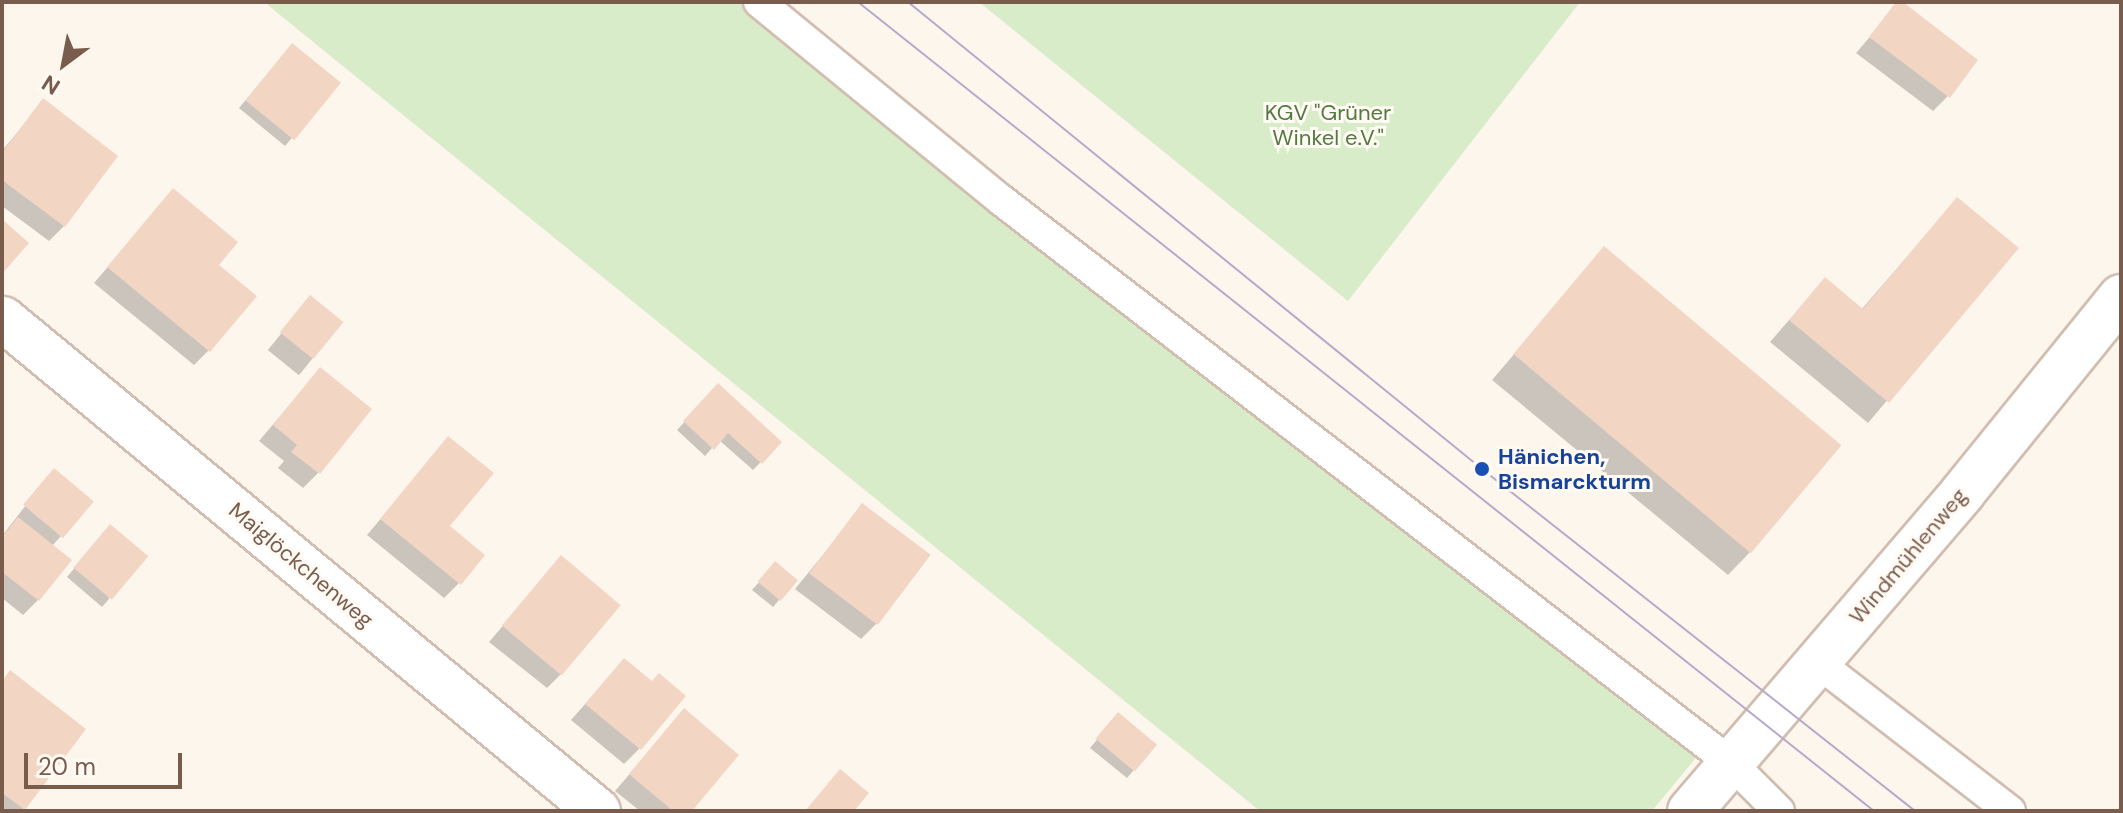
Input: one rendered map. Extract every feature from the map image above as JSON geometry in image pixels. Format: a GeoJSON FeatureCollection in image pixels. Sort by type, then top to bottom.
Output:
{"type":"FeatureCollection","features":[{"type":"Feature","properties":{"kind":"street","name":"Windmühlenweg"},"geometry":{"type":"LineString","coordinates":[[1690,811],[2121,297]]}},
{"type":"Feature","properties":{"kind":"street","name":"Maiglöckchenweg"},"geometry":{"type":"LineString","coordinates":[[3,319],[598,811]]}},
{"type":"Feature","properties":{"kind":"lane"},"geometry":{"type":"LineString","coordinates":[[759,2],[1001,200],[1731,763],[1779,811]]}},
{"type":"Feature","properties":{"kind":"lane"},"geometry":{"type":"LineString","coordinates":[[1817,662],[2010,811]]}},
{"type":"Feature","properties":{"kind":"green space"},"geometry":{"type":"Polygon","coordinates":[[[264,2],[743,2],[994,207],[1700,753],[1652,811],[1260,811],[264,2]]]}},
{"type":"Feature","properties":{"kind":"green space","name":"KGV \"Grüner Winkel e.V.\""},"geometry":{"type":"Polygon","coordinates":[[[979,2],[1580,2],[1348,301],[979,2]]]}},
{"type":"Feature","properties":{"kind":"building"},"geometry":{"type":"Polygon","coordinates":[[[1896,2],[1903,2],[1978,60],[1950,98],[1869,37],[1896,2]]]}},
{"type":"Feature","properties":{"kind":"building"},"geometry":{"type":"Polygon","coordinates":[[[292,43],[341,83],[294,140],[245,101],[292,43]]]}},
{"type":"Feature","properties":{"kind":"building"},"geometry":{"type":"Polygon","coordinates":[[[43,98],[118,156],[65,227],[2,180],[2,153],[43,98]]]}},
{"type":"Feature","properties":{"kind":"building"},"geometry":{"type":"Polygon","coordinates":[[[173,188],[238,242],[219,265],[257,296],[210,352],[107,267],[173,188]]]}},
{"type":"Feature","properties":{"kind":"building"},"geometry":{"type":"Polygon","coordinates":[[[1957,197],[2019,248],[1889,403],[1789,320],[1825,277],[1863,309],[1957,197]]]}},
{"type":"Feature","properties":{"kind":"building"},"geometry":{"type":"Polygon","coordinates":[[[2,219],[29,243],[2,274],[2,219]]]}},
{"type":"Feature","properties":{"kind":"building"},"geometry":{"type":"Polygon","coordinates":[[[1604,246],[1841,445],[1751,553],[1513,354],[1604,246]]]}},
{"type":"Feature","properties":{"kind":"building"},"geometry":{"type":"Polygon","coordinates":[[[310,295],[343,322],[313,359],[280,332],[310,295]]]}},
{"type":"Feature","properties":{"kind":"building"},"geometry":{"type":"Polygon","coordinates":[[[320,367],[372,409],[320,474],[291,452],[297,445],[273,425],[320,367]]]}},
{"type":"Feature","properties":{"kind":"building"},"geometry":{"type":"Polygon","coordinates":[[[718,383],[782,442],[762,464],[728,433],[714,450],[683,421],[718,383]]]}},
{"type":"Feature","properties":{"kind":"building"},"geometry":{"type":"Polygon","coordinates":[[[448,436],[494,473],[450,526],[485,555],[461,585],[380,519],[448,436]]]}},
{"type":"Feature","properties":{"kind":"building"},"geometry":{"type":"Polygon","coordinates":[[[54,468],[94,501],[63,538],[23,505],[54,468]]]}},
{"type":"Feature","properties":{"kind":"building"},"geometry":{"type":"Polygon","coordinates":[[[862,503],[931,555],[878,625],[809,573],[862,503]]]}},
{"type":"Feature","properties":{"kind":"building"},"geometry":{"type":"Polygon","coordinates":[[[18,517],[72,560],[39,601],[2,572],[2,537],[18,517]]]}},
{"type":"Feature","properties":{"kind":"building"},"geometry":{"type":"Polygon","coordinates":[[[110,524],[148,556],[112,600],[73,568],[110,524]]]}},
{"type":"Feature","properties":{"kind":"building"},"geometry":{"type":"Polygon","coordinates":[[[561,555],[621,605],[562,676],[502,625],[561,555]]]}},
{"type":"Feature","properties":{"kind":"building"},"geometry":{"type":"Polygon","coordinates":[[[775,561],[798,580],[781,601],[758,582],[775,561]]]}},
{"type":"Feature","properties":{"kind":"building"},"geometry":{"type":"Polygon","coordinates":[[[624,658],[652,681],[659,673],[686,696],[641,750],[585,704],[624,658]]]}},
{"type":"Feature","properties":{"kind":"building"},"geometry":{"type":"Polygon","coordinates":[[[10,670],[86,729],[25,810],[2,793],[2,681],[10,670]]]}},
{"type":"Feature","properties":{"kind":"building"},"geometry":{"type":"Polygon","coordinates":[[[684,708],[739,755],[692,811],[673,811],[629,774],[684,708]]]}},
{"type":"Feature","properties":{"kind":"building"},"geometry":{"type":"Polygon","coordinates":[[[1118,712],[1157,745],[1135,772],[1096,739],[1118,712]]]}},
{"type":"Feature","properties":{"kind":"building"},"geometry":{"type":"Polygon","coordinates":[[[840,769],[869,793],[854,811],[805,811],[840,769]]]}},
{"type":"Feature","properties":{"kind":"tram line"},"geometry":{"type":"LineString","coordinates":[[858,2],[1874,811]]}},
{"type":"Feature","properties":{"kind":"tram line"},"geometry":{"type":"LineString","coordinates":[[908,2],[1482,469],[1915,811]]}},
{"type":"Feature","properties":{"kind":"place","name":"Hänichen, Bismarckturm"},"geometry":{"type":"Point","coordinates":[1482,469]}}]}
